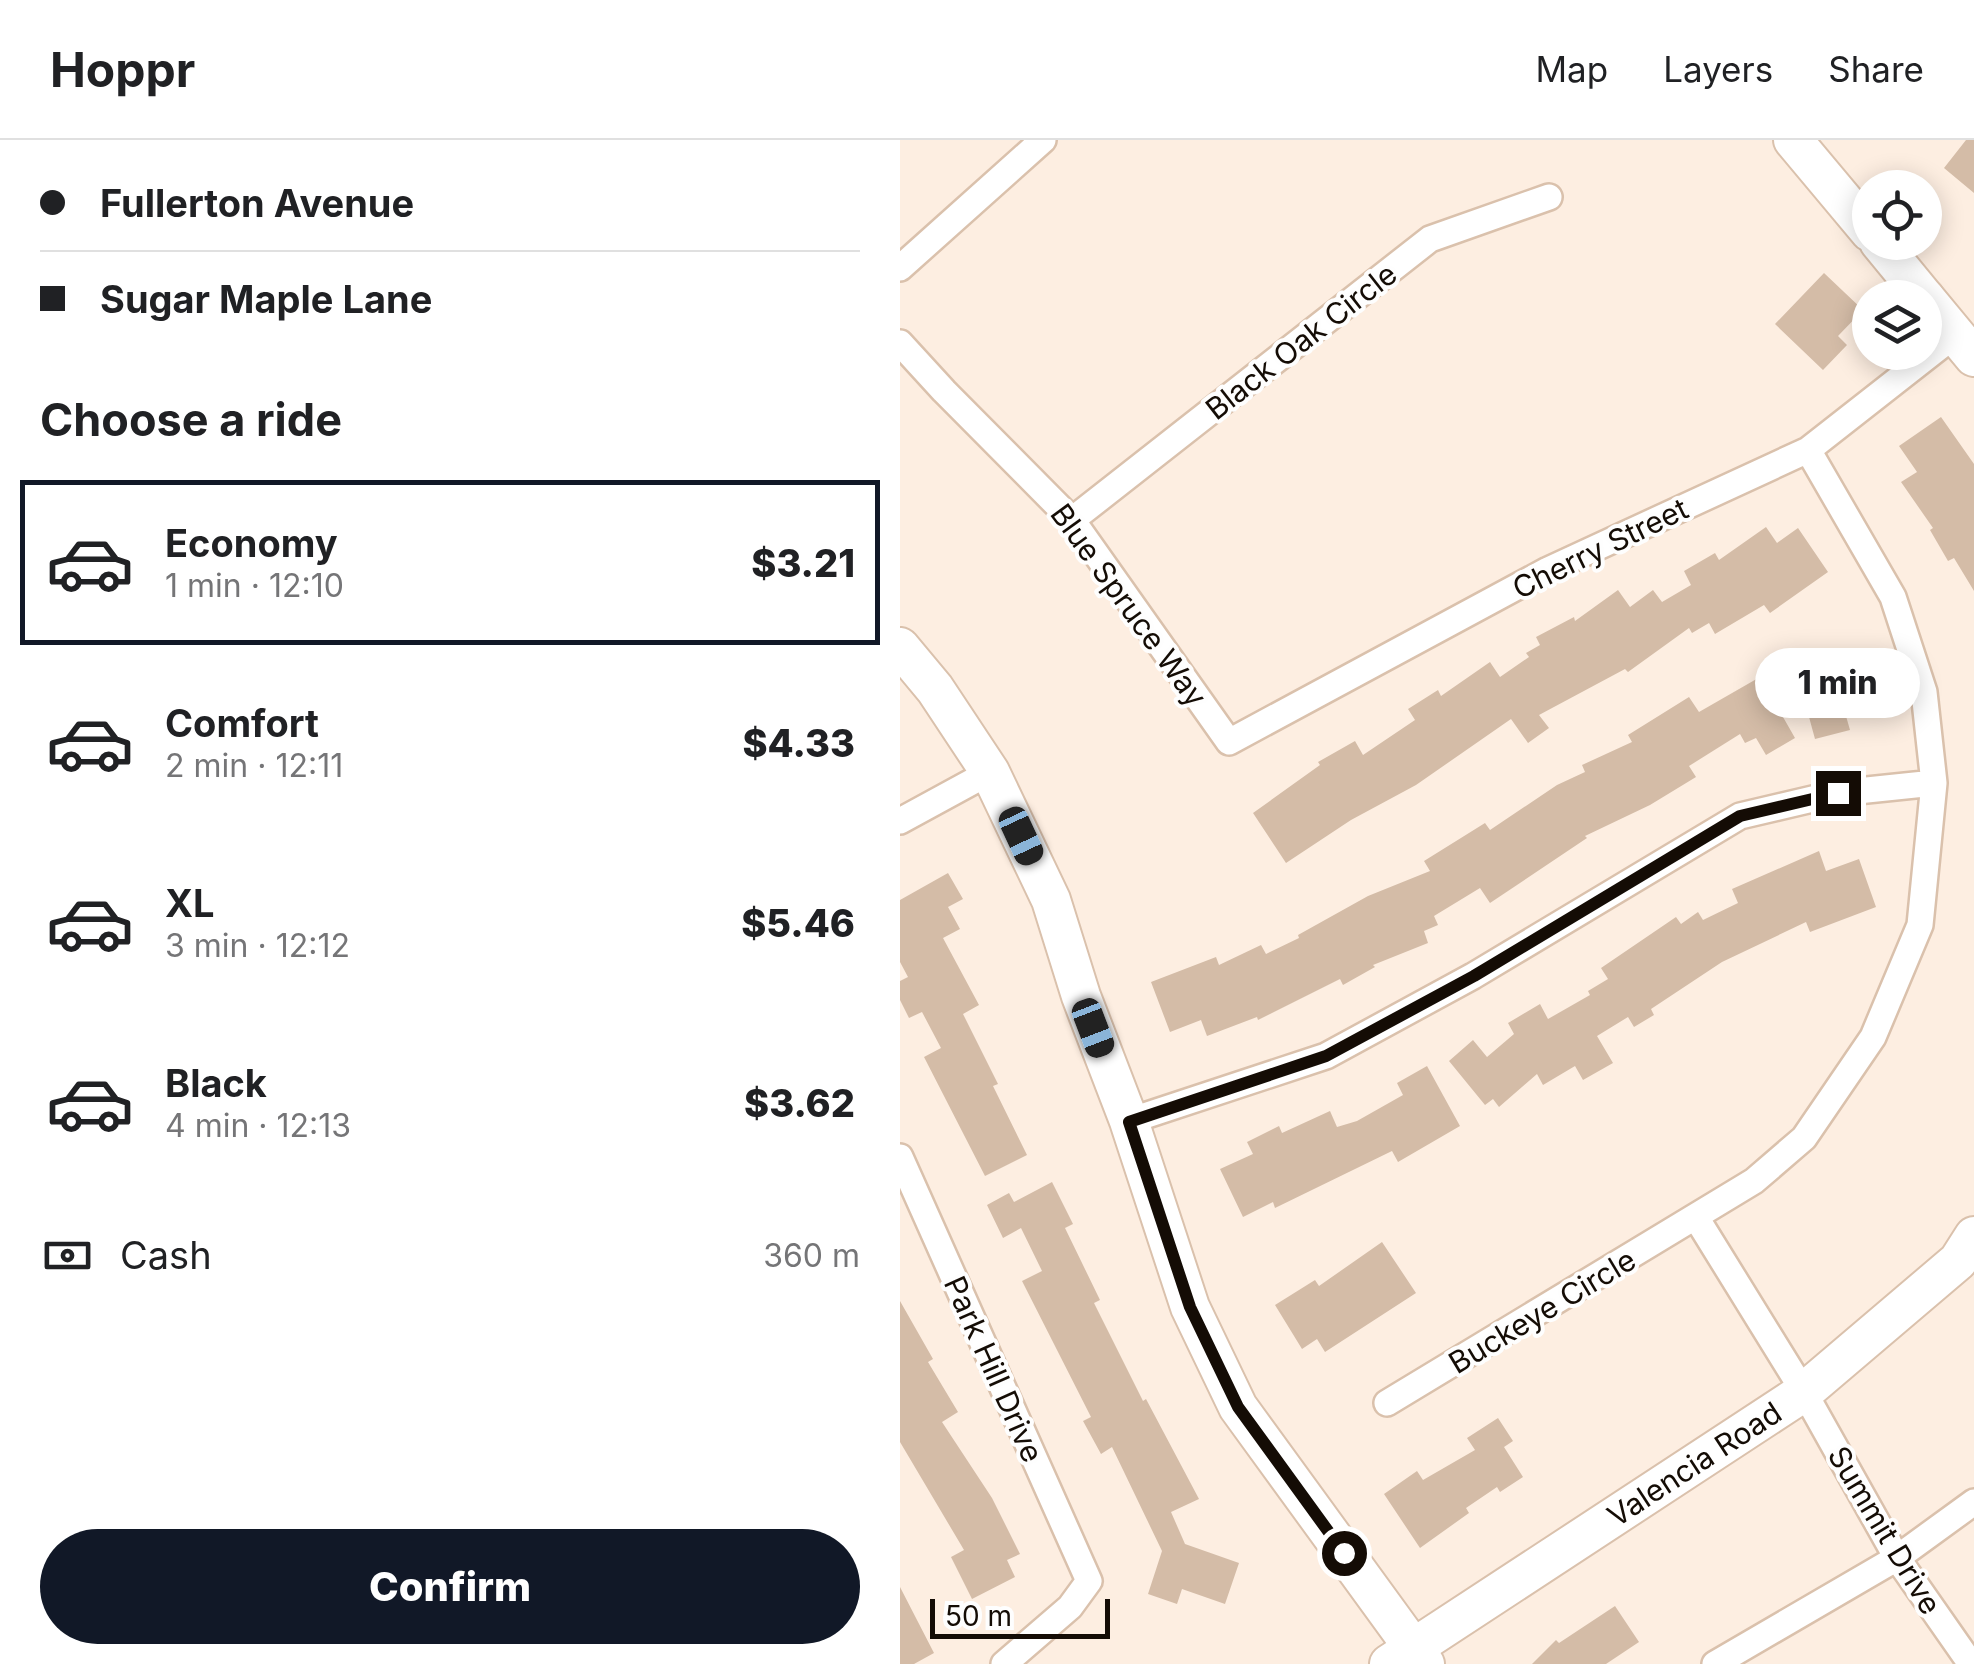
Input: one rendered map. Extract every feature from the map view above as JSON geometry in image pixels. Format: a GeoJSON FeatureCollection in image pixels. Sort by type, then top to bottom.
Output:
{"type":"FeatureCollection","features":[{"type":"Feature","properties":{"kind":"main road"},"geometry":{"type":"LineString","coordinates":[[1792,140],[1852,211]]}},
{"type":"Feature","properties":{"kind":"main road"},"geometry":{"type":"LineString","coordinates":[[1894,260],[1910,280]]}},
{"type":"Feature","properties":{"kind":"main road"},"geometry":{"type":"LineString","coordinates":[[1942,318],[1965,345]]}},
{"type":"Feature","properties":{"kind":"main road"},"geometry":{"type":"LineString","coordinates":[[900,647],[935,689],[990,772],[1051,900],[1190,1307],[1238,1407],[1409,1659]]}},
{"type":"Feature","properties":{"kind":"main road","name":"Valencia Road"},"geometry":{"type":"LineString","coordinates":[[1409,1659],[1804,1392],[1958,1261],[1974,1236]]}},
{"type":"Feature","properties":{"kind":"street"},"geometry":{"type":"LineString","coordinates":[[900,268],[1043,140]]}},
{"type":"Feature","properties":{"kind":"street","name":"Black Oak Circle"},"geometry":{"type":"LineString","coordinates":[[1072,520],[1430,239],[1549,196]]}},
{"type":"Feature","properties":{"kind":"street","name":"Blue Spruce Way"},"geometry":{"type":"LineString","coordinates":[[900,342],[1072,520],[1229,742]]}},
{"type":"Feature","properties":{"kind":"street","name":"Cherry Street"},"geometry":{"type":"LineString","coordinates":[[1229,742],[1548,570],[1808,450],[1965,345]]}},
{"type":"Feature","properties":{"kind":"street","name":"Buckeye Circle"},"geometry":{"type":"LineString","coordinates":[[1387,1403],[1697,1219],[1754,1181],[1804,1138],[1873,1037],[1920,925],[1934,782],[1924,692],[1892,597],[1808,450]]}},
{"type":"Feature","properties":{"kind":"street"},"geometry":{"type":"LineString","coordinates":[[900,821],[990,772]]}},
{"type":"Feature","properties":{"kind":"street"},"geometry":{"type":"LineString","coordinates":[[1129,1122],[1326,1056],[1474,976],[1740,816],[1838,793],[1934,782]]}},
{"type":"Feature","properties":{"kind":"street","name":"Park Hill Drive"},"geometry":{"type":"LineString","coordinates":[[900,1157],[1089,1581],[1070,1608],[1004,1664]]}},
{"type":"Feature","properties":{"kind":"street","name":"Summit Drive"},"geometry":{"type":"LineString","coordinates":[[1697,1219],[1804,1392],[1897,1558],[1970,1664]]}},
{"type":"Feature","properties":{"kind":"street"},"geometry":{"type":"LineString","coordinates":[[1716,1664],[1897,1558],[1974,1502]]}},
{"type":"Feature","properties":{"kind":"building"},"geometry":{"type":"Polygon","coordinates":[[[1966,140],[1974,140],[1974,193],[1944,168],[1966,140]]]}},
{"type":"Feature","properties":{"kind":"building"},"geometry":{"type":"Polygon","coordinates":[[[1824,273],[1852,300],[1852,321],[1838,336],[1847,345],[1823,370],[1775,324],[1824,273]]]}},
{"type":"Feature","properties":{"kind":"building"},"geometry":{"type":"Polygon","coordinates":[[[1941,417],[1974,464],[1974,591],[1954,558],[1948,561],[1930,530],[1933,528],[1901,482],[1917,472],[1899,446],[1941,417]]]}},
{"type":"Feature","properties":{"kind":"building"},"geometry":{"type":"Polygon","coordinates":[[[1766,527],[1777,543],[1798,528],[1828,572],[1770,613],[1764,605],[1715,634],[1709,623],[1692,633],[1689,628],[1628,672],[1625,669],[1539,715],[1549,728],[1528,743],[1511,719],[1416,785],[1351,820],[1286,863],[1253,813],[1320,765],[1318,762],[1355,741],[1363,755],[1415,720],[1408,709],[1438,690],[1441,696],[1490,662],[1500,677],[1540,645],[1536,637],[1574,617],[1575,621],[1618,590],[1630,607],[1653,590],[1662,602],[1691,585],[1684,571],[1715,553],[1719,560],[1766,527]]]}},
{"type":"Feature","properties":{"kind":"building"},"geometry":{"type":"Polygon","coordinates":[[[1864,654],[1879,706],[1846,716],[1850,730],[1815,739],[1797,673],[1864,654]]]}},
{"type":"Feature","properties":{"kind":"building"},"geometry":{"type":"Polygon","coordinates":[[[1760,677],[1795,738],[1766,755],[1756,738],[1745,743],[1740,734],[1689,766],[1696,777],[1650,805],[1585,836],[1490,903],[1480,888],[1434,916],[1438,925],[1424,931],[1428,943],[1373,965],[1343,985],[1340,979],[1258,1020],[1257,1017],[1207,1036],[1201,1020],[1170,1032],[1151,982],[1216,957],[1219,965],[1261,945],[1266,954],[1299,938],[1298,935],[1368,896],[1430,871],[1424,861],[1485,823],[1490,830],[1557,785],[1585,772],[1582,765],[1632,742],[1628,735],[1689,697],[1699,712],[1760,677]]]}},
{"type":"Feature","properties":{"kind":"building"},"geometry":{"type":"Polygon","coordinates":[[[1819,851],[1826,871],[1859,859],[1876,907],[1810,932],[1806,922],[1722,962],[1651,1009],[1654,1015],[1634,1027],[1628,1017],[1597,1036],[1613,1063],[1583,1080],[1575,1066],[1543,1085],[1537,1074],[1499,1107],[1493,1099],[1485,1105],[1449,1061],[1473,1040],[1487,1057],[1514,1034],[1508,1023],[1540,1004],[1548,1019],[1590,995],[1588,991],[1608,979],[1601,968],[1676,917],[1681,924],[1698,912],[1703,920],[1738,903],[1732,889],[1819,851]]]}},
{"type":"Feature","properties":{"kind":"building"},"geometry":{"type":"Polygon","coordinates":[[[948,873],[963,899],[948,907],[960,929],[943,938],[979,1005],[963,1014],[1027,1155],[985,1176],[924,1057],[941,1048],[922,1012],[909,1018],[900,1000],[900,981],[908,977],[900,962],[900,900],[948,873]]]}},
{"type":"Feature","properties":{"kind":"building"},"geometry":{"type":"Polygon","coordinates":[[[1427,1066],[1460,1126],[1398,1162],[1392,1151],[1275,1208],[1273,1202],[1243,1217],[1220,1169],[1253,1154],[1247,1142],[1279,1126],[1282,1133],[1330,1111],[1337,1127],[1357,1121],[1403,1095],[1397,1083],[1427,1066]]]}},
{"type":"Feature","properties":{"kind":"building"},"geometry":{"type":"Polygon","coordinates":[[[1052,1182],[1073,1224],[1065,1228],[1100,1300],[1094,1303],[1143,1401],[1146,1399],[1199,1499],[1171,1512],[1185,1544],[1239,1563],[1225,1604],[1182,1589],[1177,1604],[1148,1594],[1162,1551],[1112,1447],[1101,1454],[1083,1421],[1091,1417],[1022,1281],[1042,1271],[1021,1228],[1003,1238],[987,1205],[1009,1193],[1014,1202],[1052,1182]]]}},
{"type":"Feature","properties":{"kind":"building"},"geometry":{"type":"Polygon","coordinates":[[[1382,1242],[1416,1293],[1325,1352],[1317,1339],[1302,1349],[1275,1305],[1315,1280],[1319,1286],[1382,1242]]]}},
{"type":"Feature","properties":{"kind":"building"},"geometry":{"type":"Polygon","coordinates":[[[900,1301],[933,1359],[928,1362],[958,1412],[942,1422],[992,1498],[1020,1554],[1007,1560],[1015,1577],[972,1599],[951,1557],[964,1550],[900,1442],[900,1301]]]}},
{"type":"Feature","properties":{"kind":"building"},"geometry":{"type":"Polygon","coordinates":[[[1498,1418],[1513,1441],[1504,1447],[1523,1477],[1500,1492],[1497,1487],[1466,1508],[1469,1513],[1420,1548],[1384,1494],[1417,1471],[1423,1480],[1475,1450],[1467,1438],[1498,1418]]]}},
{"type":"Feature","properties":{"kind":"building"},"geometry":{"type":"Polygon","coordinates":[[[900,1587],[934,1653],[914,1664],[900,1664],[900,1587]]]}},
{"type":"Feature","properties":{"kind":"building"},"geometry":{"type":"Polygon","coordinates":[[[1615,1606],[1639,1642],[1606,1664],[1532,1664],[1556,1640],[1559,1643],[1615,1606]]]}},
{"type":"Feature","properties":{"kind":"route"},"geometry":{"type":"LineString","coordinates":[[1344,1553],[1238,1407],[1190,1307],[1129,1122],[1326,1056],[1474,976],[1740,816],[1838,793]]}}]}
